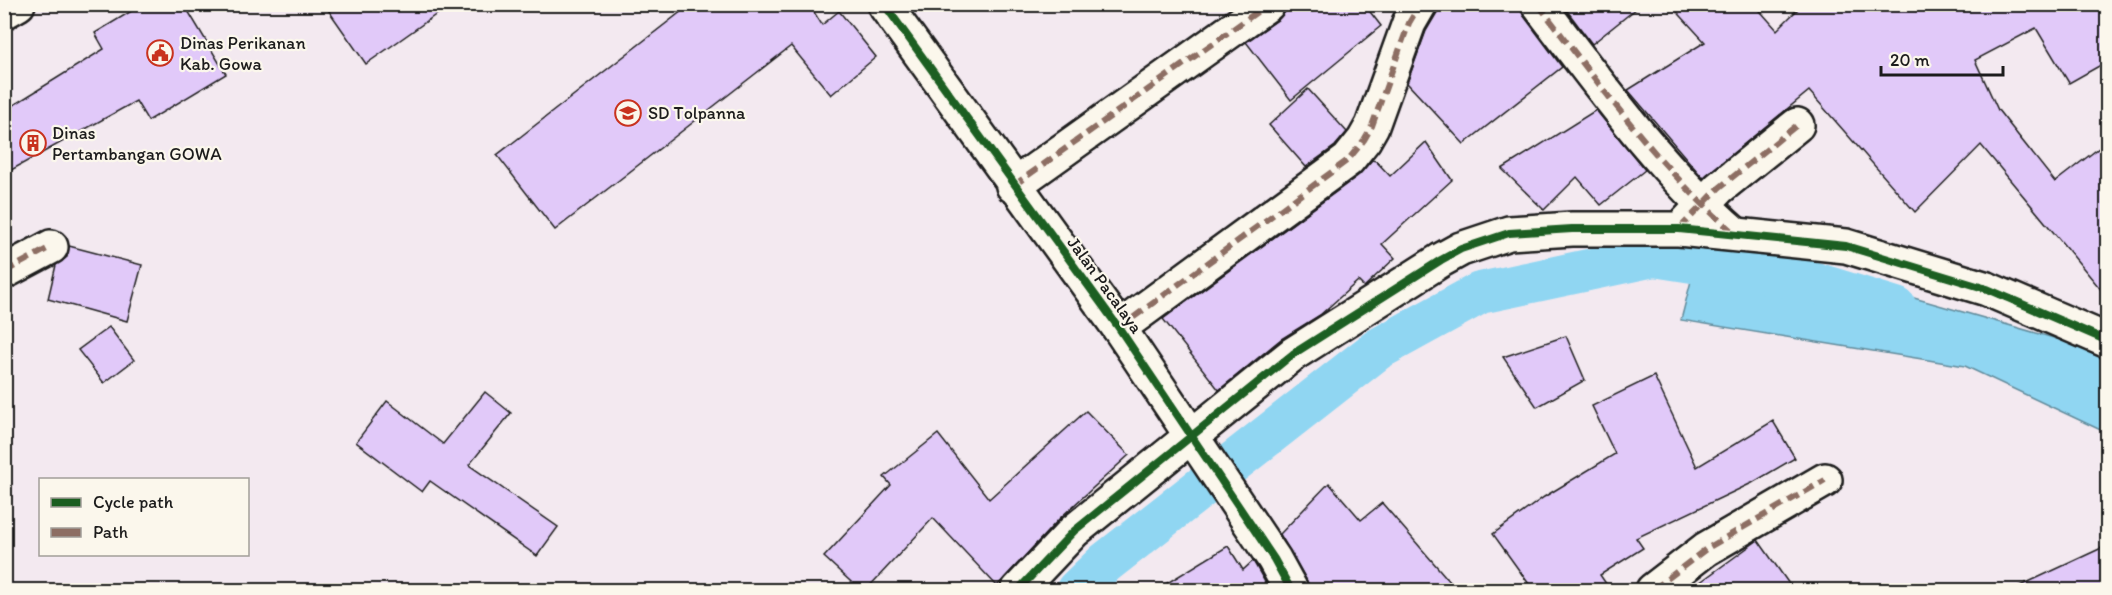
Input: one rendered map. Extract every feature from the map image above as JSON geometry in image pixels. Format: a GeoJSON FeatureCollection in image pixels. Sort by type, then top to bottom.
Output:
{"type":"FeatureCollection","features":[{"type":"Feature","properties":{"kind":"street"},"geometry":{"type":"LineString","coordinates":[[4,12],[18,4]]}},
{"type":"Feature","properties":{"kind":"street","name":"Jalan Pacalaya"},"geometry":{"type":"LineString","coordinates":[[884,4],[1013,186],[1119,328],[1198,449],[1274,559],[1291,591]]}},
{"type":"Feature","properties":{"kind":"street"},"geometry":{"type":"LineString","coordinates":[[1013,186],[1268,4]]}},
{"type":"Feature","properties":{"kind":"street"},"geometry":{"type":"LineString","coordinates":[[1119,328],[1348,160],[1372,126],[1409,23],[1420,4]]}},
{"type":"Feature","properties":{"kind":"street"},"geometry":{"type":"LineString","coordinates":[[1538,4],[1611,99],[1702,206],[1735,234]]}},
{"type":"Feature","properties":{"kind":"street"},"geometry":{"type":"LineString","coordinates":[[1679,229],[1745,164],[1797,124]]}},
{"type":"Feature","properties":{"kind":"street"},"geometry":{"type":"LineString","coordinates":[[1018,591],[1074,531],[1198,449],[1293,354],[1461,249],[1509,233],[1572,229],[1679,229],[1846,246],[1986,288],[2108,341]]}},
{"type":"Feature","properties":{"kind":"street"},"geometry":{"type":"LineString","coordinates":[[4,273],[51,247]]}},
{"type":"Feature","properties":{"kind":"street"},"geometry":{"type":"LineString","coordinates":[[1653,591],[1706,549],[1825,480]]}},
{"type":"Feature","properties":{"kind":"water"},"geometry":{"type":"Polygon","coordinates":[[[1692,277],[1914,298],[2107,355],[2107,433],[1965,366],[1681,320],[1692,277]]]}},
{"type":"Feature","properties":{"kind":"building"},"geometry":{"type":"Polygon","coordinates":[[[143,4],[184,4],[226,74],[148,121],[136,101],[4,174],[4,111],[104,49],[95,33],[143,4]]]}},
{"type":"Feature","properties":{"kind":"building"},"geometry":{"type":"Polygon","coordinates":[[[324,4],[451,4],[366,64],[324,4]]]}},
{"type":"Feature","properties":{"kind":"building","name":"SD Tolpanna"},"geometry":{"type":"Polygon","coordinates":[[[691,4],[809,4],[822,25],[839,11],[876,57],[831,95],[791,46],[555,230],[497,155],[691,4]]]}},
{"type":"Feature","properties":{"kind":"building"},"geometry":{"type":"Polygon","coordinates":[[[1292,4],[1364,4],[1381,26],[1291,100],[1246,42],[1279,19],[1292,4]]]}},
{"type":"Feature","properties":{"kind":"building"},"geometry":{"type":"Polygon","coordinates":[[[1442,4],[1520,4],[1523,15],[1562,67],[1464,144],[1407,83],[1426,31],[1442,4]]]}},
{"type":"Feature","properties":{"kind":"building"},"geometry":{"type":"Polygon","coordinates":[[[1562,4],[1642,4],[1592,44],[1562,4]]]}},
{"type":"Feature","properties":{"kind":"building"},"geometry":{"type":"Polygon","coordinates":[[[1670,4],[1754,4],[1777,30],[1803,4],[2108,4],[2108,61],[2069,83],[2036,28],[1975,60],[1998,110],[2055,182],[2108,141],[2108,298],[1981,145],[1915,212],[1809,91],[1703,178],[1628,90],[1705,42],[1670,4]]]}},
{"type":"Feature","properties":{"kind":"building"},"geometry":{"type":"Polygon","coordinates":[[[1308,89],[1347,132],[1335,146],[1306,167],[1269,125],[1308,89]]]}},
{"type":"Feature","properties":{"kind":"building"},"geometry":{"type":"Polygon","coordinates":[[[1596,110],[1645,170],[1601,205],[1577,177],[1544,210],[1502,169],[1596,110]]]}},
{"type":"Feature","properties":{"kind":"building"},"geometry":{"type":"Polygon","coordinates":[[[1426,142],[1452,180],[1382,244],[1395,258],[1364,287],[1358,281],[1320,315],[1281,339],[1219,390],[1163,319],[1359,175],[1372,160],[1376,161],[1390,176],[1426,142]]]}},
{"type":"Feature","properties":{"kind":"building"},"geometry":{"type":"Polygon","coordinates":[[[69,246],[142,265],[127,321],[48,299],[56,265],[67,257],[69,246]]]}},
{"type":"Feature","properties":{"kind":"building"},"geometry":{"type":"Polygon","coordinates":[[[109,327],[134,360],[104,383],[78,350],[109,327]]]}},
{"type":"Feature","properties":{"kind":"building"},"geometry":{"type":"Polygon","coordinates":[[[1566,336],[1585,380],[1537,407],[1503,357],[1566,336]]]}},
{"type":"Feature","properties":{"kind":"building"},"geometry":{"type":"Polygon","coordinates":[[[1654,376],[1697,467],[1773,421],[1795,458],[1752,483],[1636,538],[1643,548],[1600,575],[1611,591],[1534,591],[1493,534],[1544,497],[1615,454],[1592,406],[1654,376]]]}},
{"type":"Feature","properties":{"kind":"building"},"geometry":{"type":"Polygon","coordinates":[[[485,392],[511,413],[469,465],[558,527],[537,556],[430,481],[422,492],[356,442],[387,401],[443,444],[485,392]]]}},
{"type":"Feature","properties":{"kind":"building"},"geometry":{"type":"Polygon","coordinates":[[[1086,411],[1129,455],[1060,518],[997,586],[933,518],[865,591],[861,591],[824,557],[891,485],[884,477],[938,434],[989,499],[1086,411]]]}},
{"type":"Feature","properties":{"kind":"building"},"geometry":{"type":"Polygon","coordinates":[[[1329,483],[1361,520],[1382,503],[1458,591],[1310,591],[1307,581],[1280,534],[1329,483]]]}},
{"type":"Feature","properties":{"kind":"building"},"geometry":{"type":"Polygon","coordinates":[[[1758,540],[1794,591],[1688,591],[1754,543],[1758,540]]]}},
{"type":"Feature","properties":{"kind":"building"},"geometry":{"type":"Polygon","coordinates":[[[2108,545],[2108,591],[2009,591],[2108,545]]]}},
{"type":"Feature","properties":{"kind":"building"},"geometry":{"type":"Polygon","coordinates":[[[1228,546],[1243,570],[1253,561],[1270,591],[1154,591],[1228,546]]]}},
{"type":"Feature","properties":{"kind":"waterway"},"geometry":{"type":"LineString","coordinates":[[1077,590],[1105,563],[1378,349],[1480,293],[1654,256],[1802,279],[1896,308]]}},
{"type":"Feature","properties":{"kind":"marked path"},"geometry":{"type":"LineString","coordinates":[[1013,186],[1268,4]]}},
{"type":"Feature","properties":{"kind":"marked path"},"geometry":{"type":"LineString","coordinates":[[1119,328],[1348,160],[1372,126],[1409,23],[1420,4]]}},
{"type":"Feature","properties":{"kind":"marked path"},"geometry":{"type":"LineString","coordinates":[[1538,4],[1607,95],[1655,153],[1735,234]]}},
{"type":"Feature","properties":{"kind":"marked path"},"geometry":{"type":"LineString","coordinates":[[1679,229],[1719,188],[1797,125]]}},
{"type":"Feature","properties":{"kind":"marked path"},"geometry":{"type":"LineString","coordinates":[[4,272],[51,247]]}},
{"type":"Feature","properties":{"kind":"marked path"},"geometry":{"type":"LineString","coordinates":[[1653,590],[1706,549],[1825,480]]}},
{"type":"Feature","properties":{"kind":"cycle path"},"geometry":{"type":"LineString","coordinates":[[884,4],[1119,328],[1274,559],[1291,590]]}},
{"type":"Feature","properties":{"kind":"cycle path"},"geometry":{"type":"LineString","coordinates":[[1018,590],[1074,531],[1293,354],[1441,260],[1461,249],[1509,233],[1572,229],[1679,229],[1846,246],[1987,289],[2108,341]]}},
{"type":"Feature","properties":{"kind":"place","name":"Dinas Perikanan Kab. Gowa"},"geometry":{"type":"Point","coordinates":[160,53]}},
{"type":"Feature","properties":{"kind":"place","name":"SD Tolpanna"},"geometry":{"type":"Point","coordinates":[628,113]}},
{"type":"Feature","properties":{"kind":"place","name":"Dinas Pertambangan GOWA"},"geometry":{"type":"Point","coordinates":[33,143]}}]}
